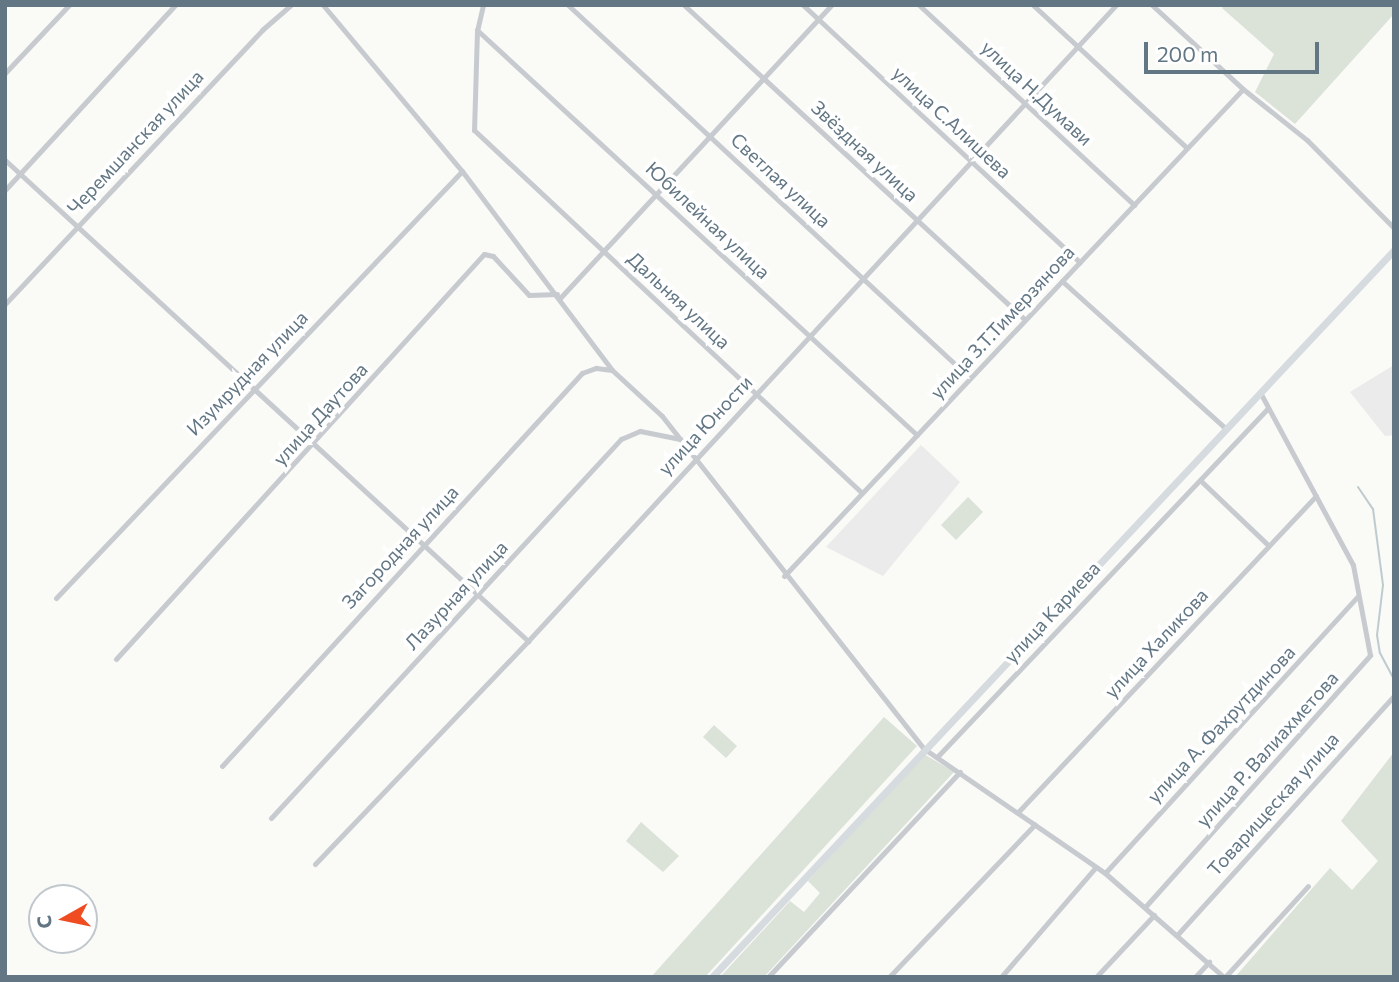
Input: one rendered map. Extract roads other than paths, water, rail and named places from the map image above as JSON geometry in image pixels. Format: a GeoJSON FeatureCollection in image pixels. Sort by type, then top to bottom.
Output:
{"type":"FeatureCollection","features":[{"type":"Feature","properties":{"kind":"main road","name":"улица Кариева"},"geometry":{"type":"LineString","coordinates":[[712,977],[923,748],[1394,250]]}},
{"type":"Feature","properties":{"kind":"street"},"geometry":{"type":"LineString","coordinates":[[5,73],[69,5]]}},
{"type":"Feature","properties":{"kind":"street"},"geometry":{"type":"LineString","coordinates":[[5,190],[175,5]]}},
{"type":"Feature","properties":{"kind":"street","name":"Черемшанская улица"},"geometry":{"type":"LineString","coordinates":[[5,304],[262,30],[291,5]]}},
{"type":"Feature","properties":{"kind":"street"},"geometry":{"type":"LineString","coordinates":[[323,5],[462,171],[612,370],[662,416],[784,576],[923,748],[1019,811],[1105,873],[1225,977],[1308,886]]}},
{"type":"Feature","properties":{"kind":"street"},"geometry":{"type":"LineString","coordinates":[[477,30],[483,5]]}},
{"type":"Feature","properties":{"kind":"street","name":"Светлая улица"},"geometry":{"type":"LineString","coordinates":[[568,5],[970,378]]}},
{"type":"Feature","properties":{"kind":"street","name":"Звёздная улица"},"geometry":{"type":"LineString","coordinates":[[684,5],[1025,320]]}},
{"type":"Feature","properties":{"kind":"street","name":"улица С.Алишева"},"geometry":{"type":"LineString","coordinates":[[803,5],[1080,262]]}},
{"type":"Feature","properties":{"kind":"street"},"geometry":{"type":"LineString","coordinates":[[558,296],[604,252],[831,5]]}},
{"type":"Feature","properties":{"kind":"street","name":"улица Н.Думави"},"geometry":{"type":"LineString","coordinates":[[919,5],[1134,205]]}},
{"type":"Feature","properties":{"kind":"street"},"geometry":{"type":"LineString","coordinates":[[1033,5],[1187,148]]}},
{"type":"Feature","properties":{"kind":"street","name":"улица Юности"},"geometry":{"type":"LineString","coordinates":[[315,864],[528,641],[861,277],[1115,5]]}},
{"type":"Feature","properties":{"kind":"street"},"geometry":{"type":"LineString","coordinates":[[1152,5],[1243,89],[1307,140],[1394,228]]}},
{"type":"Feature","properties":{"kind":"street","name":"Дальняя улица"},"geometry":{"type":"LineString","coordinates":[[477,30],[474,130],[862,493]]}},
{"type":"Feature","properties":{"kind":"street","name":"Юбилейная улица"},"geometry":{"type":"LineString","coordinates":[[477,30],[917,435]]}},
{"type":"Feature","properties":{"kind":"street","name":"улица З.Т.Тимерзянова"},"geometry":{"type":"LineString","coordinates":[[784,576],[1243,89]]}},
{"type":"Feature","properties":{"kind":"street"},"geometry":{"type":"LineString","coordinates":[[5,160],[255,386],[528,641]]}},
{"type":"Feature","properties":{"kind":"street","name":"Изумрудная улица"},"geometry":{"type":"LineString","coordinates":[[56,598],[462,171]]}},
{"type":"Feature","properties":{"kind":"street","name":"улица Даутова"},"geometry":{"type":"LineString","coordinates":[[116,659],[316,443],[484,254],[493,256],[529,295],[558,296]]}},
{"type":"Feature","properties":{"kind":"street"},"geometry":{"type":"LineString","coordinates":[[1062,281],[1225,428]]}},
{"type":"Feature","properties":{"kind":"street","name":"Загородная улица"},"geometry":{"type":"LineString","coordinates":[[222,766],[582,373],[596,368],[612,370]]}},
{"type":"Feature","properties":{"kind":"street","name":"улица Р. Валиахметова"},"geometry":{"type":"LineString","coordinates":[[1145,907],[1366,663],[1370,654],[1353,565],[1260,392]]}},
{"type":"Feature","properties":{"kind":"street"},"geometry":{"type":"LineString","coordinates":[[937,757],[1268,408]]}},
{"type":"Feature","properties":{"kind":"street","name":"Лазурная улица"},"geometry":{"type":"LineString","coordinates":[[271,818],[621,439],[639,431],[680,439]]}},
{"type":"Feature","properties":{"kind":"street"},"geometry":{"type":"LineString","coordinates":[[1199,480],[1269,546]]}},
{"type":"Feature","properties":{"kind":"street","name":"улица Халикова"},"geometry":{"type":"LineString","coordinates":[[1019,811],[1316,496]]}},
{"type":"Feature","properties":{"kind":"street","name":"улица А. Фахрутдинова"},"geometry":{"type":"LineString","coordinates":[[1105,873],[1359,596]]}},
{"type":"Feature","properties":{"kind":"street","name":"Товарищеская улица"},"geometry":{"type":"LineString","coordinates":[[1177,934],[1394,696]]}},
{"type":"Feature","properties":{"kind":"street"},"geometry":{"type":"LineString","coordinates":[[768,977],[960,772]]}},
{"type":"Feature","properties":{"kind":"street"},"geometry":{"type":"LineString","coordinates":[[889,977],[1035,824]]}},
{"type":"Feature","properties":{"kind":"street"},"geometry":{"type":"LineString","coordinates":[[1001,977],[1096,867]]}},
{"type":"Feature","properties":{"kind":"street"},"geometry":{"type":"LineString","coordinates":[[1096,977],[1154,915]]}},
{"type":"Feature","properties":{"kind":"street"},"geometry":{"type":"LineString","coordinates":[[1195,977],[1209,962]]}},
{"type":"Feature","properties":{"kind":"waterway"},"geometry":{"type":"LineString","coordinates":[[1358,487],[1373,509],[1383,585],[1377,635],[1380,653],[1394,679]]}}]}
